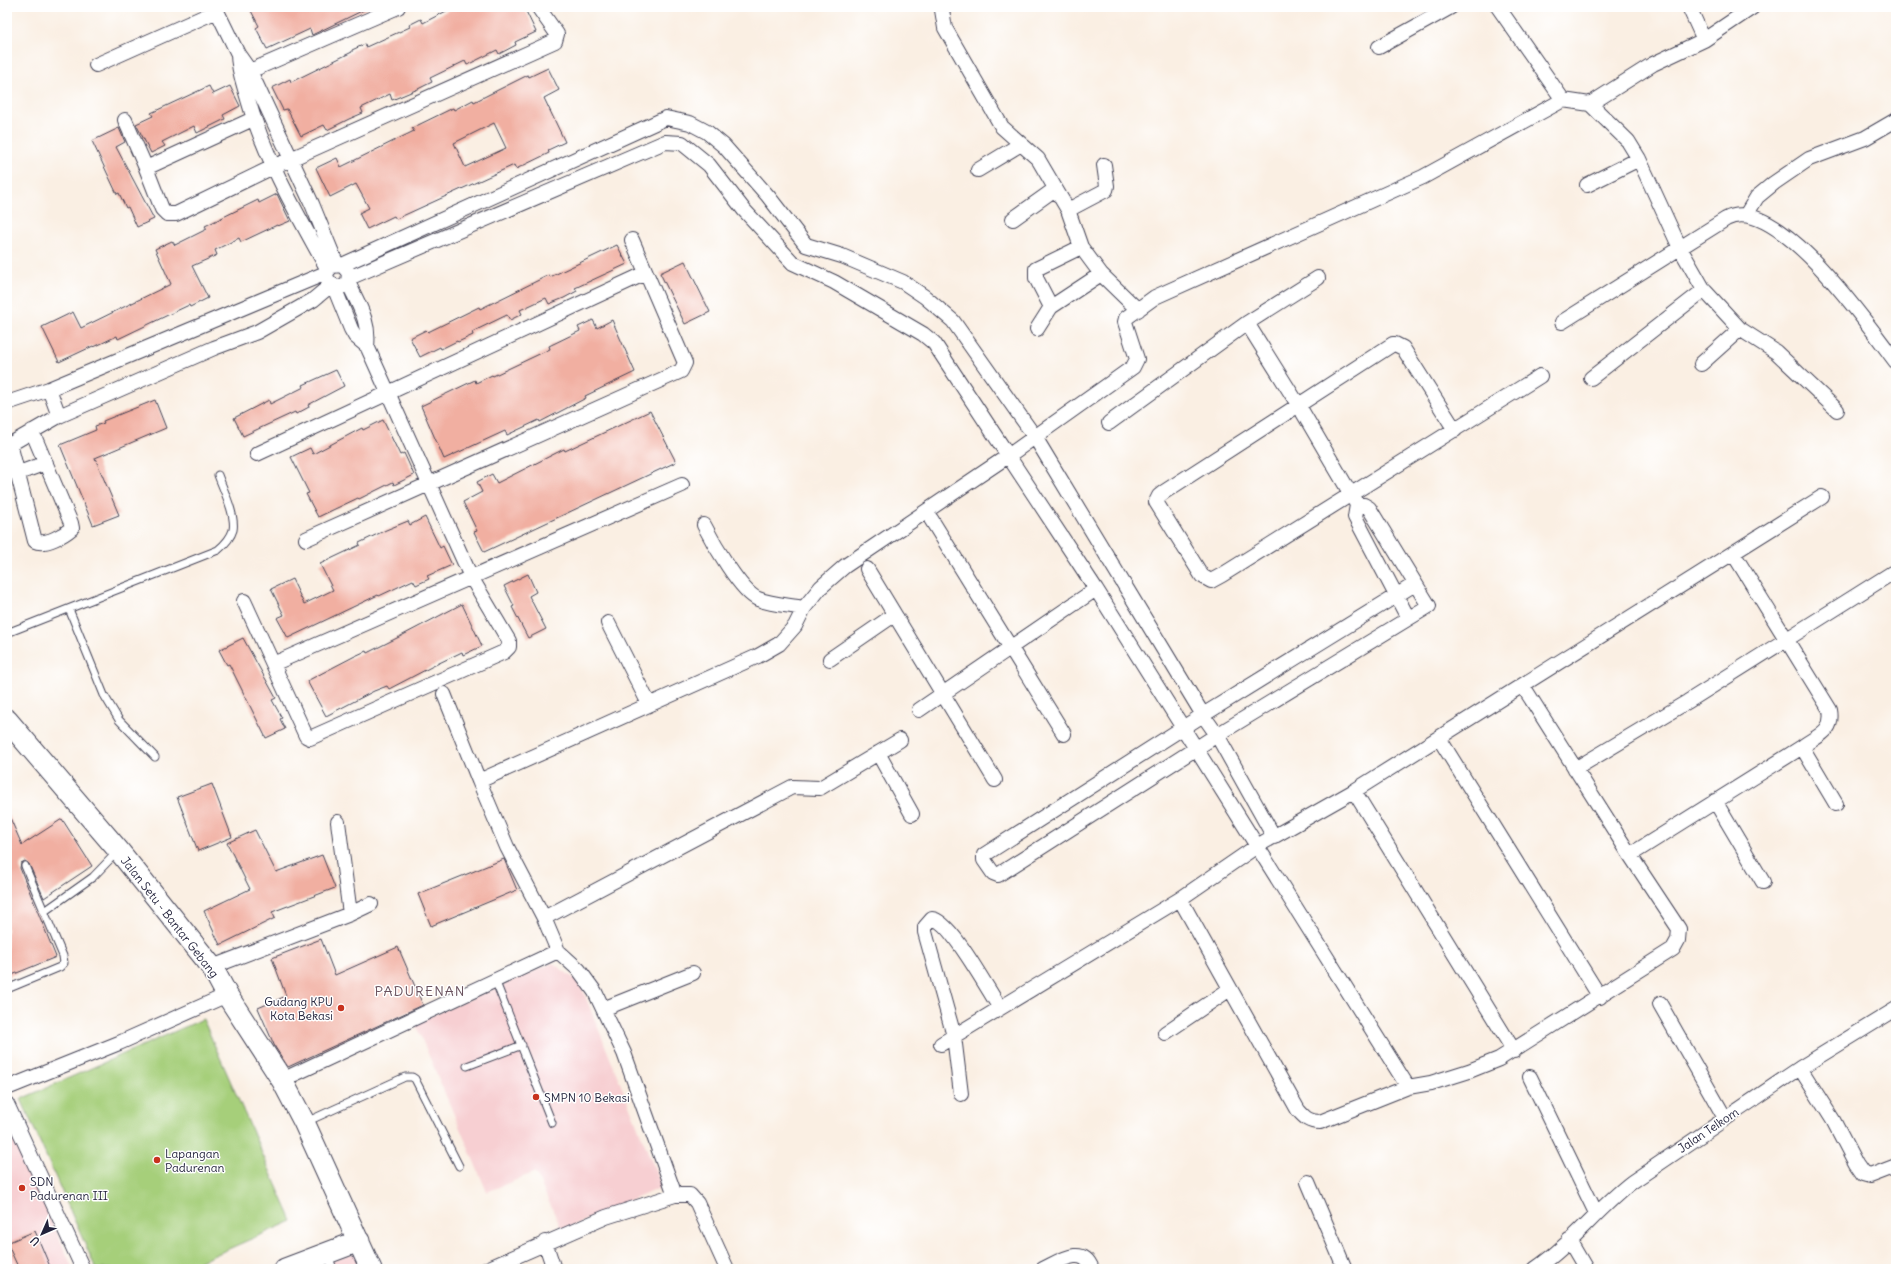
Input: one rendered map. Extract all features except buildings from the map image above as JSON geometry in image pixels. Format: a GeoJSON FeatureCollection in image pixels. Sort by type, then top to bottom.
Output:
{"type":"FeatureCollection","features":[{"type":"Feature","properties":{"kind":"main road","name":"Jalan Setu - Bantar Gebang"},"geometry":{"type":"LineString","coordinates":[[7,720],[119,851],[212,967],[227,995],[282,1080],[304,1122],[371,1269]]}},
{"type":"Feature","properties":{"kind":"main road"},"geometry":{"type":"LineString","coordinates":[[285,1269],[330,1261],[358,1241]]}},
{"type":"Feature","properties":{"kind":"street"},"geometry":{"type":"LineString","coordinates":[[245,72],[398,7]]}},
{"type":"Feature","properties":{"kind":"street"},"geometry":{"type":"LineString","coordinates":[[125,120],[162,209],[168,214],[176,214],[275,166],[555,41],[557,34],[538,7]]}},
{"type":"Feature","properties":{"kind":"street"},"geometry":{"type":"LineString","coordinates":[[944,7],[942,10],[945,28],[1002,127],[1038,159],[1068,210],[1081,247],[1101,274],[1138,310]]}},
{"type":"Feature","properties":{"kind":"street"},"geometry":{"type":"LineString","coordinates":[[1379,47],[1451,7]]}},
{"type":"Feature","properties":{"kind":"street"},"geometry":{"type":"LineString","coordinates":[[1498,7],[1563,100]]}},
{"type":"Feature","properties":{"kind":"street"},"geometry":{"type":"LineString","coordinates":[[1689,7],[1704,40]]}},
{"type":"Feature","properties":{"kind":"street"},"geometry":{"type":"LineString","coordinates":[[1590,104],[1653,64],[1704,40],[1753,7]]}},
{"type":"Feature","properties":{"kind":"street"},"geometry":{"type":"LineString","coordinates":[[96,65],[216,9],[245,72],[292,159],[351,329],[355,336],[367,346],[471,577],[509,641],[509,647],[504,652],[310,738],[306,736],[244,601]]}},
{"type":"Feature","properties":{"kind":"street"},"geometry":{"type":"LineString","coordinates":[[245,72],[253,119],[295,210],[333,274]]}},
{"type":"Feature","properties":{"kind":"street"},"geometry":{"type":"LineString","coordinates":[[479,781],[649,704],[729,671],[779,644],[795,626],[804,608],[821,587],[845,566],[1008,456],[1133,367],[1137,359],[1125,322],[1126,318],[1155,297],[1423,177],[1563,100],[1590,104],[1628,141],[1639,159],[1680,248],[1704,290],[1740,329],[1776,352],[1837,410]]}},
{"type":"Feature","properties":{"kind":"street"},"geometry":{"type":"LineString","coordinates":[[7,403],[49,389],[333,274],[666,118],[690,123],[707,132],[724,146],[768,196],[806,245],[842,256],[903,282],[941,309],[953,321],[1035,437],[1203,715],[1217,735],[1274,836]]}},
{"type":"Feature","properties":{"kind":"street"},"geometry":{"type":"LineString","coordinates":[[146,168],[253,119]]}},
{"type":"Feature","properties":{"kind":"street"},"geometry":{"type":"LineString","coordinates":[[1562,322],[1680,248],[1751,206],[1774,183],[1809,159],[1865,138],[1896,120]]}},
{"type":"Feature","properties":{"kind":"street"},"geometry":{"type":"LineString","coordinates":[[349,280],[665,142],[682,143],[709,165],[744,210],[794,263],[834,282],[923,334],[934,343],[1096,589],[1408,1087]]}},
{"type":"Feature","properties":{"kind":"street"},"geometry":{"type":"LineString","coordinates":[[978,170],[1021,144]]}},
{"type":"Feature","properties":{"kind":"street"},"geometry":{"type":"LineString","coordinates":[[1587,184],[1639,159]]}},
{"type":"Feature","properties":{"kind":"street"},"geometry":{"type":"LineString","coordinates":[[1068,210],[1106,190],[1108,186],[1104,165]]}},
{"type":"Feature","properties":{"kind":"street"},"geometry":{"type":"LineString","coordinates":[[1013,219],[1055,189]]}},
{"type":"Feature","properties":{"kind":"street"},"geometry":{"type":"LineString","coordinates":[[1751,206],[1758,219],[1783,233],[1815,261],[1840,289],[1896,362]]}},
{"type":"Feature","properties":{"kind":"street"},"geometry":{"type":"LineString","coordinates":[[306,539],[681,371],[685,363],[632,240]]}},
{"type":"Feature","properties":{"kind":"street"},"geometry":{"type":"LineString","coordinates":[[794,263],[806,245]]}},
{"type":"Feature","properties":{"kind":"street"},"geometry":{"type":"LineString","coordinates":[[1051,307],[1036,278],[1036,269],[1081,247]]}},
{"type":"Feature","properties":{"kind":"street"},"geometry":{"type":"LineString","coordinates":[[32,431],[72,528],[44,543],[35,541],[8,445],[32,431],[59,416],[214,348],[256,332],[313,300],[333,274],[349,273],[349,280],[366,320],[368,333],[367,346]]}},
{"type":"Feature","properties":{"kind":"street"},"geometry":{"type":"LineString","coordinates":[[257,454],[646,273]]}},
{"type":"Feature","properties":{"kind":"street"},"geometry":{"type":"LineString","coordinates":[[1037,329],[1051,307],[1101,274]]}},
{"type":"Feature","properties":{"kind":"street"},"geometry":{"type":"LineString","coordinates":[[1109,423],[1247,323],[1318,278]]}},
{"type":"Feature","properties":{"kind":"street"},"geometry":{"type":"LineString","coordinates":[[1591,378],[1704,290]]}},
{"type":"Feature","properties":{"kind":"street"},"geometry":{"type":"LineString","coordinates":[[1247,323],[1299,406],[1354,500],[1354,517],[1408,618]]}},
{"type":"Feature","properties":{"kind":"street"},"geometry":{"type":"LineString","coordinates":[[1701,364],[1740,329]]}},
{"type":"Feature","properties":{"kind":"street"},"geometry":{"type":"LineString","coordinates":[[1455,430],[1403,348],[1395,344],[1164,492],[1158,496],[1156,502],[1202,576],[1211,581],[1354,500],[1455,430],[1540,376]]}},
{"type":"Feature","properties":{"kind":"street"},"geometry":{"type":"LineString","coordinates":[[49,389],[59,416]]}},
{"type":"Feature","properties":{"kind":"street"},"geometry":{"type":"LineString","coordinates":[[16,474],[46,463]]}},
{"type":"Feature","properties":{"kind":"street"},"geometry":{"type":"LineString","coordinates":[[273,664],[682,485]]}},
{"type":"Feature","properties":{"kind":"street"},"geometry":{"type":"LineString","coordinates":[[941,1044],[1180,899],[1257,846],[1354,791],[1822,497]]}},
{"type":"Feature","properties":{"kind":"street"},"geometry":{"type":"LineString","coordinates":[[1354,500],[1369,508],[1429,606],[1217,735],[1196,750],[998,875],[995,875],[984,860],[984,855],[1203,715],[1415,584]]}},
{"type":"Feature","properties":{"kind":"street"},"geometry":{"type":"LineString","coordinates":[[931,519],[1064,734]]}},
{"type":"Feature","properties":{"kind":"street"},"geometry":{"type":"LineString","coordinates":[[704,525],[715,546],[744,588],[752,596],[765,601],[804,608]]}},
{"type":"Feature","properties":{"kind":"street"},"geometry":{"type":"LineString","coordinates":[[1630,855],[1802,747],[1830,727],[1832,719],[1830,710],[1733,553]]}},
{"type":"Feature","properties":{"kind":"street"},"geometry":{"type":"LineString","coordinates":[[1385,575],[1404,566]]}},
{"type":"Feature","properties":{"kind":"street"},"geometry":{"type":"LineString","coordinates":[[867,569],[995,780]]}},
{"type":"Feature","properties":{"kind":"street"},"geometry":{"type":"LineString","coordinates":[[1575,769],[1787,640],[1892,573]]}},
{"type":"Feature","properties":{"kind":"street"},"geometry":{"type":"LineString","coordinates":[[919,710],[1096,589]]}},
{"type":"Feature","properties":{"kind":"street"},"geometry":{"type":"LineString","coordinates":[[830,659],[894,615]]}},
{"type":"Feature","properties":{"kind":"street"},"geometry":{"type":"LineString","coordinates":[[608,623],[649,704]]}},
{"type":"Feature","properties":{"kind":"street"},"geometry":{"type":"LineString","coordinates":[[1180,899],[1298,1110],[1305,1118],[1312,1122],[1320,1122],[1408,1087],[1431,1083],[1469,1071],[1514,1051],[1673,949],[1678,940],[1679,929],[1630,855],[1523,686]]}},
{"type":"Feature","properties":{"kind":"street"},"geometry":{"type":"LineString","coordinates":[[444,694],[507,847],[544,918],[558,951],[579,970],[595,992],[624,1053],[676,1195]]}},
{"type":"Feature","properties":{"kind":"street"},"geometry":{"type":"LineString","coordinates":[[1439,738],[1600,997]]}},
{"type":"Feature","properties":{"kind":"street"},"geometry":{"type":"LineString","coordinates":[[544,918],[792,787],[820,788],[900,740]]}},
{"type":"Feature","properties":{"kind":"street"},"geometry":{"type":"LineString","coordinates":[[1802,747],[1836,804]]}},
{"type":"Feature","properties":{"kind":"street"},"geometry":{"type":"LineString","coordinates":[[878,753],[912,814]]}},
{"type":"Feature","properties":{"kind":"street"},"geometry":{"type":"LineString","coordinates":[[1354,791],[1514,1051]]}},
{"type":"Feature","properties":{"kind":"street"},"geometry":{"type":"LineString","coordinates":[[1715,801],[1763,882]]}},
{"type":"Feature","properties":{"kind":"street"},"geometry":{"type":"LineString","coordinates":[[338,822],[350,914]]}},
{"type":"Feature","properties":{"kind":"street"},"geometry":{"type":"LineString","coordinates":[[212,967],[350,914],[371,904]]}},
{"type":"Feature","properties":{"kind":"street"},"geometry":{"type":"LineString","coordinates":[[961,1094],[954,1036],[925,932],[926,927],[932,919],[939,921],[958,942],[1000,1008]]}},
{"type":"Feature","properties":{"kind":"street"},"geometry":{"type":"LineString","coordinates":[[282,1080],[558,951]]}},
{"type":"Feature","properties":{"kind":"street"},"geometry":{"type":"LineString","coordinates":[[603,1009],[693,973]]}},
{"type":"Feature","properties":{"kind":"street"},"geometry":{"type":"LineString","coordinates":[[1165,1033],[1230,989]]}},
{"type":"Feature","properties":{"kind":"street"},"geometry":{"type":"LineString","coordinates":[[7,1088],[119,1043],[227,995]]}},
{"type":"Feature","properties":{"kind":"street"},"geometry":{"type":"LineString","coordinates":[[1660,1004],[1725,1118]]}},
{"type":"Feature","properties":{"kind":"street","name":"Jalan Telkom"},"geometry":{"type":"LineString","coordinates":[[1535,1269],[1632,1182],[1800,1068],[1896,1009]]}},
{"type":"Feature","properties":{"kind":"street"},"geometry":{"type":"LineString","coordinates":[[1800,1068],[1863,1174],[1870,1176],[1896,1166]]}},
{"type":"Feature","properties":{"kind":"street"},"geometry":{"type":"LineString","coordinates":[[1530,1078],[1596,1213]]}},
{"type":"Feature","properties":{"kind":"street"},"geometry":{"type":"LineString","coordinates":[[7,1104],[83,1269]]}},
{"type":"Feature","properties":{"kind":"street"},"geometry":{"type":"LineString","coordinates":[[1308,1182],[1345,1269]]}},
{"type":"Feature","properties":{"kind":"street"},"geometry":{"type":"LineString","coordinates":[[488,1269],[545,1242],[606,1217],[676,1195],[690,1195],[697,1203],[727,1269]]}},
{"type":"Feature","properties":{"kind":"street"},"geometry":{"type":"LineString","coordinates":[[1569,1240],[1586,1269]]}},
{"type":"Feature","properties":{"kind":"street"},"geometry":{"type":"LineString","coordinates":[[545,1242],[554,1269]]}},
{"type":"Feature","properties":{"kind":"street"},"geometry":{"type":"LineString","coordinates":[[1043,1269],[1074,1255],[1084,1257],[1092,1269]]}},
{"type":"Feature","properties":{"kind":"lane"},"geometry":{"type":"LineString","coordinates":[[7,633],[218,550],[226,542],[233,530],[232,512],[218,475]]}},
{"type":"Feature","properties":{"kind":"lane"},"geometry":{"type":"LineString","coordinates":[[69,609],[104,695],[119,720],[155,757]]}},
{"type":"Feature","properties":{"kind":"lane"},"geometry":{"type":"LineString","coordinates":[[45,911],[93,877],[119,851]]}},
{"type":"Feature","properties":{"kind":"lane"},"geometry":{"type":"LineString","coordinates":[[7,988],[60,967],[64,963],[63,956],[45,911],[24,866]]}},
{"type":"Feature","properties":{"kind":"lane"},"geometry":{"type":"LineString","coordinates":[[495,980],[552,1123]]}},
{"type":"Feature","properties":{"kind":"lane"},"geometry":{"type":"LineString","coordinates":[[467,1066],[522,1046]]}},
{"type":"Feature","properties":{"kind":"lane"},"geometry":{"type":"LineString","coordinates":[[304,1122],[405,1077],[412,1077],[415,1079],[459,1166]]}},
{"type":"Feature","properties":{"kind":"shaded area","name":"SMPN 10 Bekasi"},"geometry":{"type":"Polygon","coordinates":[[[553,963],[580,983],[662,1187],[562,1230],[535,1172],[487,1192],[415,1023],[553,963]]]}},
{"type":"Feature","properties":{"kind":"shaded area","name":"SDN Padurenan III"},"geometry":{"type":"Polygon","coordinates":[[[7,1121],[73,1269],[14,1269],[7,1254],[7,1121]]]}},
{"type":"Feature","properties":{"kind":"shaded area"},"geometry":{"type":"Polygon","coordinates":[[[355,1253],[361,1269],[310,1269],[355,1253]]]}},
{"type":"Feature","properties":{"kind":"green space","name":"Lapangan Padurenan"},"geometry":{"type":"Polygon","coordinates":[[[203,1019],[292,1221],[183,1269],[96,1269],[21,1099],[203,1019]]]}},
{"type":"Feature","properties":{"kind":"place","name":"Gudang KPU Kota Bekasi"},"geometry":{"type":"Point","coordinates":[341,1008]}},
{"type":"Feature","properties":{"kind":"place","name":"SMPN 10 Bekasi"},"geometry":{"type":"Point","coordinates":[536,1097]}},
{"type":"Feature","properties":{"kind":"place","name":"Lapangan Padurenan"},"geometry":{"type":"Point","coordinates":[157,1160]}},
{"type":"Feature","properties":{"kind":"place","name":"SDN Padurenan III"},"geometry":{"type":"Point","coordinates":[22,1188]}},
{"type":"Feature","properties":{"kind":"district","name":"PADURENAN"},"geometry":{"type":"Point","coordinates":[420,991]}}]}
